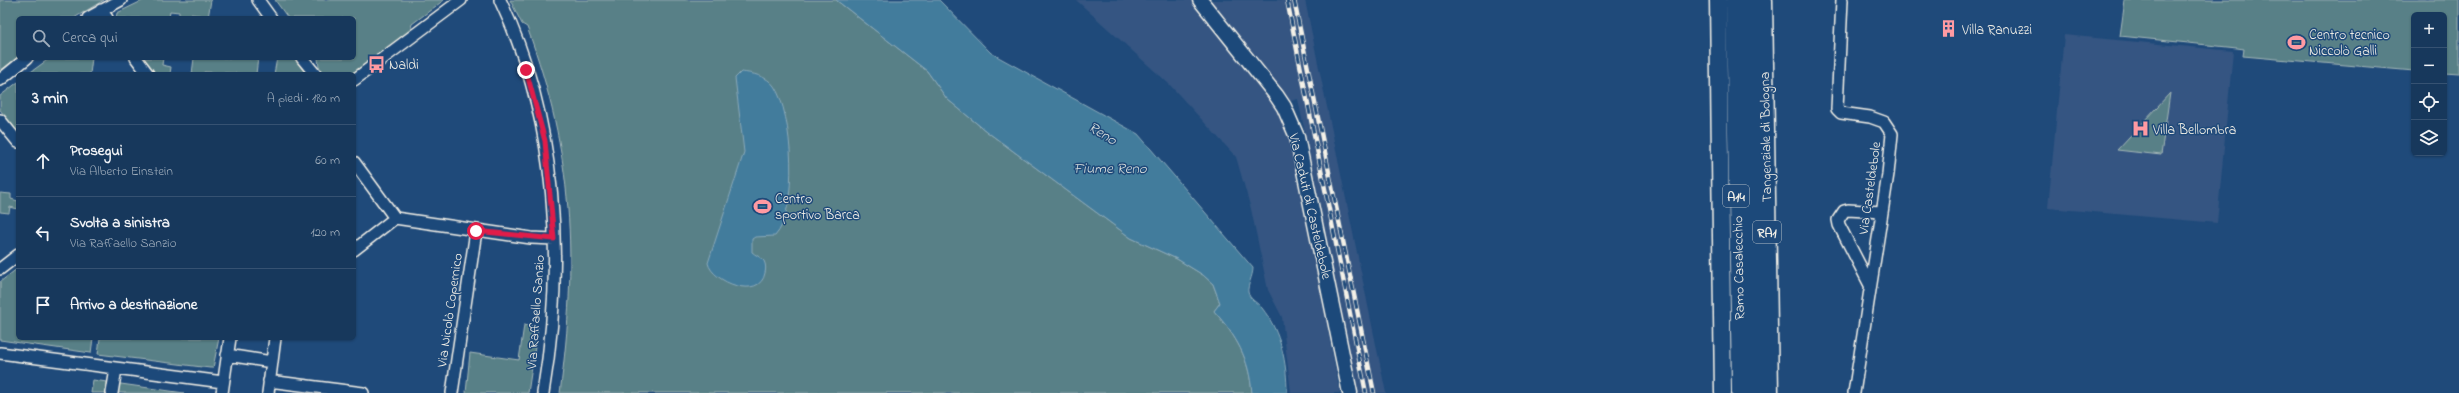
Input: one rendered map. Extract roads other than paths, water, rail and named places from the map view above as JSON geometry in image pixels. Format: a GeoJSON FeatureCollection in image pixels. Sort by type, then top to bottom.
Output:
{"type":"FeatureCollection","features":[{"type":"Feature","properties":{"kind":"highway"},"geometry":{"type":"LineString","coordinates":[[1718,0],[1723,393]]}},
{"type":"Feature","properties":{"kind":"highway","name":"Ramo Casalecchio"},"geometry":{"type":"LineString","coordinates":[[1734,0],[1740,393]]}},
{"type":"Feature","properties":{"kind":"highway","name":"Ramo Casalecchio"},"geometry":{"type":"LineString","coordinates":[[1749,0],[1754,393]]}},
{"type":"Feature","properties":{"kind":"highway","name":"Tangenziale di Bologna"},"geometry":{"type":"LineString","coordinates":[[1764,0],[1770,393]]}},
{"type":"Feature","properties":{"kind":"highway"},"geometry":{"type":"LineString","coordinates":[[1764,70],[1771,0]]}},
{"type":"Feature","properties":{"kind":"main road","name":"Via Caduti di Casteldebole"},"geometry":{"type":"LineString","coordinates":[[1200,0],[1276,95],[1284,107],[1297,137],[1350,393]]}},
{"type":"Feature","properties":{"kind":"street"},"geometry":{"type":"LineString","coordinates":[[104,14],[121,0]]}},
{"type":"Feature","properties":{"kind":"street"},"geometry":{"type":"LineString","coordinates":[[258,0],[270,16]]}},
{"type":"Feature","properties":{"kind":"street"},"geometry":{"type":"LineString","coordinates":[[356,79],[461,0]]}},
{"type":"Feature","properties":{"kind":"street","name":"Via Raffaello Sanzio"},"geometry":{"type":"LineString","coordinates":[[500,0],[526,70],[545,141],[554,239],[553,308],[543,393]]}},
{"type":"Feature","properties":{"kind":"street","name":"Via Casteldebole"},"geometry":{"type":"LineString","coordinates":[[1842,0],[1837,109],[1841,113],[1870,117],[1884,122],[1892,134],[1882,212],[1854,393]]}},
{"type":"Feature","properties":{"kind":"street"},"geometry":{"type":"LineString","coordinates":[[0,80],[25,60]]}},
{"type":"Feature","properties":{"kind":"street"},"geometry":{"type":"LineString","coordinates":[[138,60],[146,72]]}},
{"type":"Feature","properties":{"kind":"street"},"geometry":{"type":"LineString","coordinates":[[304,60],[313,72]]}},
{"type":"Feature","properties":{"kind":"street"},"geometry":{"type":"LineString","coordinates":[[0,120],[16,140]]}},
{"type":"Feature","properties":{"kind":"street"},"geometry":{"type":"LineString","coordinates":[[356,165],[395,218],[476,231],[554,239]]}},
{"type":"Feature","properties":{"kind":"street"},"geometry":{"type":"LineString","coordinates":[[1870,285],[1839,226],[1838,220],[1844,211],[1848,210],[1882,212]]}},
{"type":"Feature","properties":{"kind":"street"},"geometry":{"type":"LineString","coordinates":[[356,248],[395,218]]}},
{"type":"Feature","properties":{"kind":"street","name":"Via Nicolò Copernico"},"geometry":{"type":"LineString","coordinates":[[452,393],[476,231]]}},
{"type":"Feature","properties":{"kind":"street"},"geometry":{"type":"LineString","coordinates":[[0,269],[16,257]]}},
{"type":"Feature","properties":{"kind":"street"},"geometry":{"type":"LineString","coordinates":[[0,353],[116,369],[223,388],[230,340]]}},
{"type":"Feature","properties":{"kind":"street"},"geometry":{"type":"LineString","coordinates":[[268,393],[275,340]]}},
{"type":"Feature","properties":{"kind":"street"},"geometry":{"type":"LineString","coordinates":[[228,355],[272,362]]}},
{"type":"Feature","properties":{"kind":"street"},"geometry":{"type":"LineString","coordinates":[[112,393],[116,369]]}},
{"type":"Feature","properties":{"kind":"street"},"geometry":{"type":"LineString","coordinates":[[270,381],[357,393]]}},
{"type":"Feature","properties":{"kind":"water","name":"Fiume Reno"},"geometry":{"type":"Polygon","coordinates":[[[836,0],[939,0],[991,53],[1138,134],[1253,268],[1248,292],[1250,297],[1269,317],[1274,327],[1282,348],[1286,370],[1287,393],[1252,393],[1245,359],[1235,339],[1214,311],[1220,303],[1213,284],[1203,275],[1177,259],[1131,238],[986,131],[947,99],[927,71],[836,0]]]}},
{"type":"Feature","properties":{"kind":"water"},"geometry":{"type":"Polygon","coordinates":[[[741,72],[763,77],[774,86],[786,117],[791,162],[788,206],[783,223],[775,236],[755,237],[752,239],[752,252],[764,261],[766,267],[765,273],[761,281],[755,286],[746,287],[736,286],[718,277],[711,270],[708,263],[744,152],[735,78],[741,72]]]}},
{"type":"Feature","properties":{"kind":"railway"},"geometry":{"type":"LineString","coordinates":[[1287,0],[1366,393]]}},
{"type":"Feature","properties":{"kind":"railway"},"geometry":{"type":"LineString","coordinates":[[1294,0],[1374,393]]}},
{"type":"Feature","properties":{"kind":"place","name":"Villa Ranuzzi"},"geometry":{"type":"Point","coordinates":[1949,29]}},
{"type":"Feature","properties":{"kind":"place","name":"Centro tecnico Niccolò Galli"},"geometry":{"type":"Point","coordinates":[2296,42]}},
{"type":"Feature","properties":{"kind":"place","name":"Naldi"},"geometry":{"type":"Point","coordinates":[376,64]}},
{"type":"Feature","properties":{"kind":"place","name":"Villa Bellombra"},"geometry":{"type":"Point","coordinates":[2140,129]}},
{"type":"Feature","properties":{"kind":"place","name":"Centro sportivo Barca"},"geometry":{"type":"Point","coordinates":[762,206]}},
{"type":"Feature","properties":{"kind":"water label","name":"Reno"},"geometry":{"type":"Point","coordinates":[1103,133]}}]}
